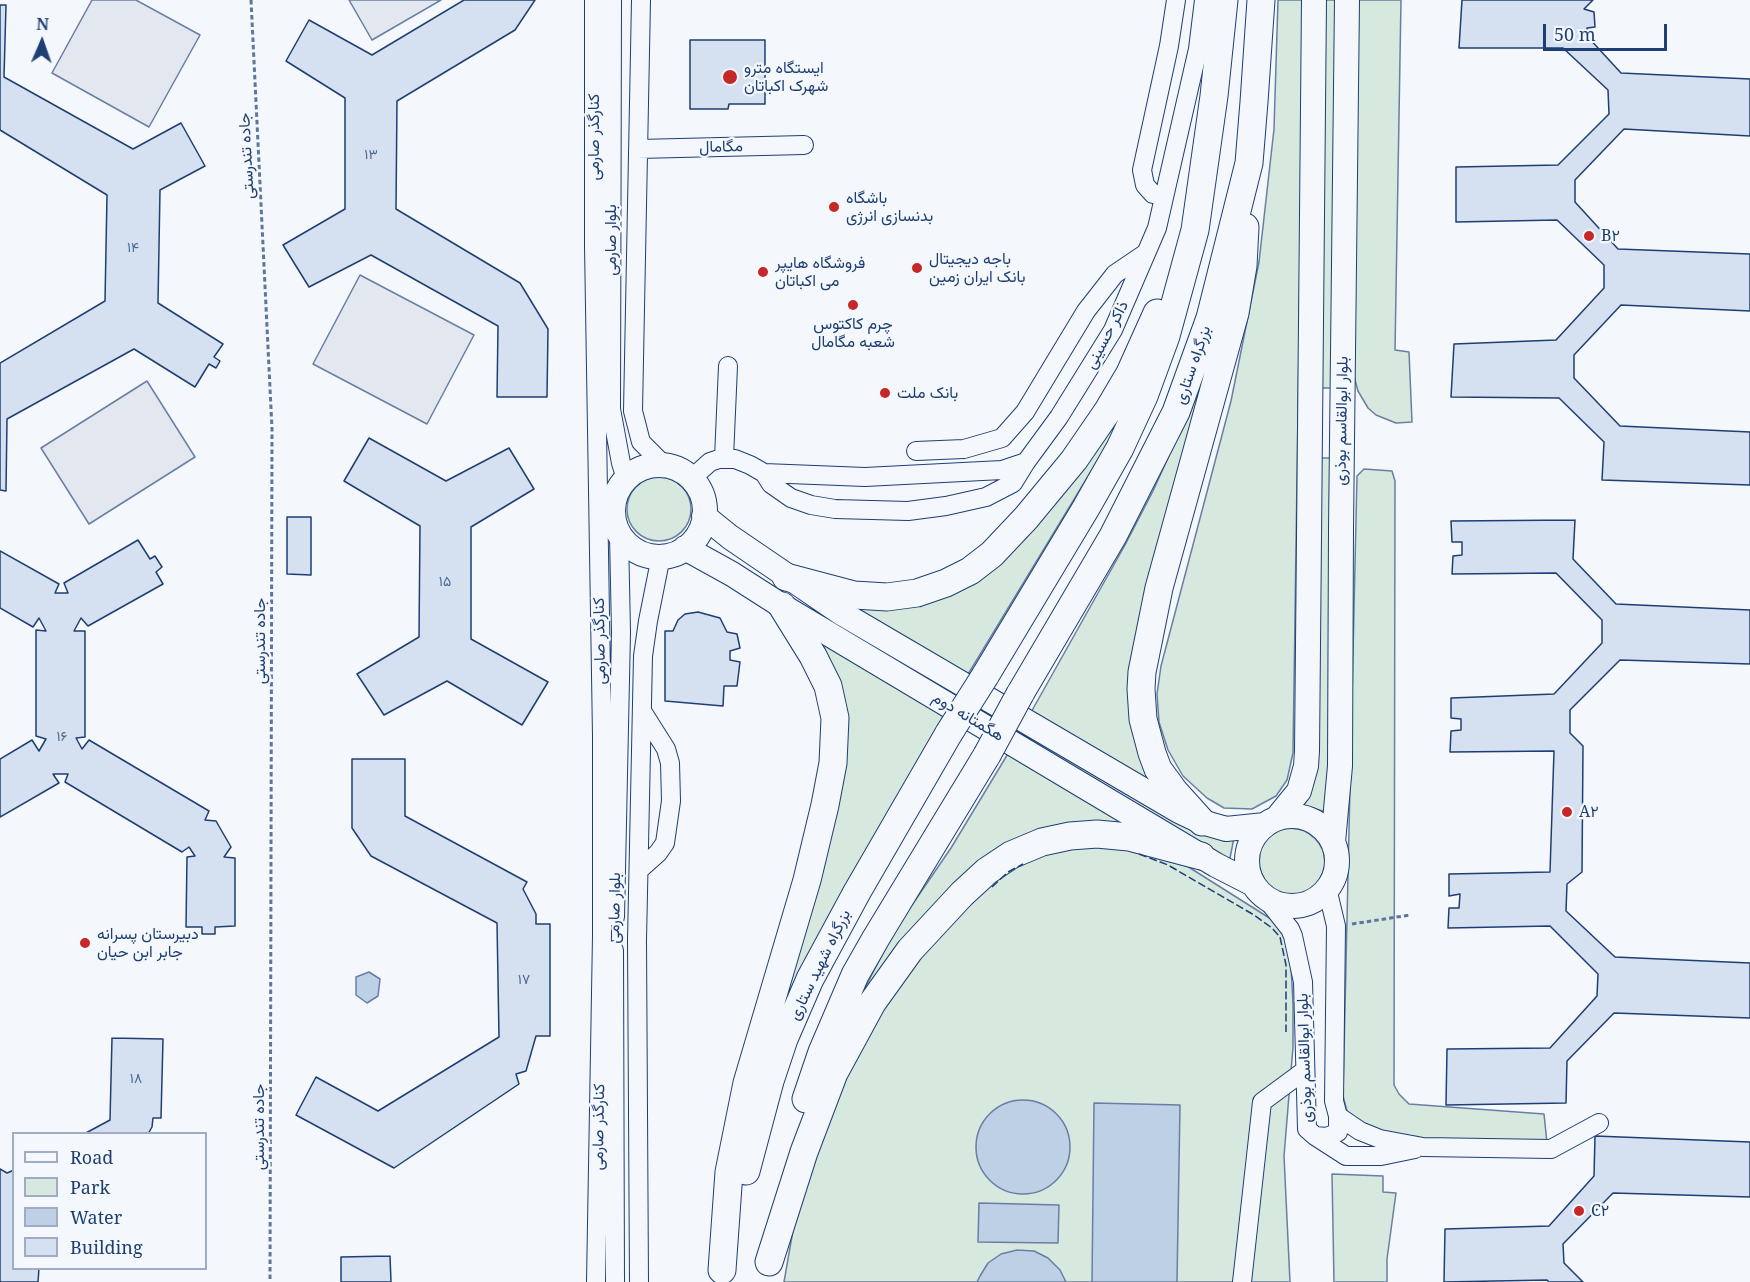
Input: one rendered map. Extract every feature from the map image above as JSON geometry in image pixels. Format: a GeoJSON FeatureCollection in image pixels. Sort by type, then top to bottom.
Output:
{"type":"FeatureCollection","features":[{"type":"Feature","properties":{"kind":"highway"},"geometry":{"type":"LineString","coordinates":[[786,577],[854,595],[887,597],[917,593],[946,583],[970,571],[992,554],[1026,518],[1074,460],[1130,373],[1195,230],[1214,96],[1224,0]]}},
{"type":"Feature","properties":{"kind":"highway","name":"بزرگراه ستاری"},"geometry":{"type":"LineString","coordinates":[[768,1272],[800,1116],[822,1052],[855,975],[987,755],[1020,694],[1113,536],[1176,412],[1210,318],[1248,163],[1261,0]]}},
{"type":"Feature","properties":{"kind":"highway"},"geometry":{"type":"LineString","coordinates":[[1202,822],[1158,769],[1143,719],[1142,672],[1159,588],[1241,287],[1248,163]]}},
{"type":"Feature","properties":{"kind":"highway","name":"بزرگراه شهید ستاری"},"geometry":{"type":"LineString","coordinates":[[722,1276],[739,1196],[770,1081],[784,1039],[810,979],[852,901],[949,734],[1120,448],[1144,396],[1166,336],[1195,230]]}},
{"type":"Feature","properties":{"kind":"highway"},"geometry":{"type":"LineString","coordinates":[[722,1276],[729,1172],[747,1083],[807,880],[833,763],[835,718],[828,686],[813,656],[782,606]]}},
{"type":"Feature","properties":{"kind":"highway"},"geometry":{"type":"LineString","coordinates":[[768,1272],[804,1152],[834,1073],[872,1003],[910,950],[962,894],[987,871],[1011,855],[1041,842],[1070,836],[1097,834],[1129,837],[1201,856]]}},
{"type":"Feature","properties":{"kind":"main road","name":"بلوار ابوالقاسم بوذری"},"geometry":{"type":"LineString","coordinates":[[1271,821],[1299,791],[1306,766],[1314,0]]}},
{"type":"Feature","properties":{"kind":"main road","name":"بلوار ابوالقاسم بوذری"},"geometry":{"type":"LineString","coordinates":[[1333,842],[1340,766],[1347,0]]}},
{"type":"Feature","properties":{"kind":"main road"},"geometry":{"type":"LineString","coordinates":[[664,465],[681,471],[691,479],[701,492],[704,516],[701,528],[685,548],[673,554],[651,556],[633,549],[619,535],[613,518],[605,511],[613,505],[616,493],[626,479],[641,468],[664,465]]}},
{"type":"Feature","properties":{"kind":"main road","name":"هگمتانه دوم"},"geometry":{"type":"LineString","coordinates":[[704,516],[786,577],[843,614],[1179,811],[1202,822],[1226,829],[1271,821]]}},
{"type":"Feature","properties":{"kind":"main road","name":"هگمتانه دوم"},"geometry":{"type":"LineString","coordinates":[[685,548],[1258,890]]}},
{"type":"Feature","properties":{"kind":"main road"},"geometry":{"type":"LineString","coordinates":[[1291,816],[1304,818],[1316,823],[1333,842],[1336,866],[1333,878],[1317,898],[1304,904],[1290,906],[1276,903],[1258,890],[1248,872],[1249,846],[1255,834],[1271,821],[1291,816]]}},
{"type":"Feature","properties":{"kind":"street","name":"کنارگذر صارمی"},"geometry":{"type":"LineString","coordinates":[[594,0],[594,246],[605,511],[602,736],[608,975],[596,1282]]}},
{"type":"Feature","properties":{"kind":"street","name":"بلوار صارمی"},"geometry":{"type":"LineString","coordinates":[[612,0],[611,409],[626,479]]}},
{"type":"Feature","properties":{"kind":"street","name":"بلوار صارمی"},"geometry":{"type":"LineString","coordinates":[[641,0],[633,411],[641,442],[664,465]]}},
{"type":"Feature","properties":{"kind":"street"},"geometry":{"type":"LineString","coordinates":[[1164,196],[1153,194],[1145,185],[1142,170],[1169,46],[1176,0]]}},
{"type":"Feature","properties":{"kind":"street","name":"ذاکر حسینی"},"geometry":{"type":"LineString","coordinates":[[764,473],[771,484],[791,498],[835,509],[908,511],[946,506],[986,497],[1013,483],[1059,417],[1113,330],[1157,228],[1198,49],[1204,0]]}},
{"type":"Feature","properties":{"kind":"street","name":"مگامال"},"geometry":{"type":"LineString","coordinates":[[638,149],[804,146]]}},
{"type":"Feature","properties":{"kind":"street"},"geometry":{"type":"LineString","coordinates":[[916,451],[964,449],[1002,438],[1025,412],[1086,311],[1115,274],[1147,252]]}},
{"type":"Feature","properties":{"kind":"street"},"geometry":{"type":"LineString","coordinates":[[691,479],[710,462],[724,458],[728,366]]}},
{"type":"Feature","properties":{"kind":"street"},"geometry":{"type":"LineString","coordinates":[[1310,426],[1343,428]]}},
{"type":"Feature","properties":{"kind":"street","name":"ذاکر حسینی"},"geometry":{"type":"LineString","coordinates":[[724,458],[735,459],[764,473],[865,477],[1002,470],[1026,462]]}},
{"type":"Feature","properties":{"kind":"street","name":"بلوار صارمی"},"geometry":{"type":"LineString","coordinates":[[615,1282],[608,975],[621,632],[619,535]]}},
{"type":"Feature","properties":{"kind":"street","name":"بلوار صارمی"},"geometry":{"type":"LineString","coordinates":[[639,1282],[638,976],[643,656],[661,556]]}},
{"type":"Feature","properties":{"kind":"street"},"geometry":{"type":"LineString","coordinates":[[639,870],[665,843],[671,801],[670,763],[666,749],[642,711]]}},
{"type":"Feature","properties":{"kind":"street","name":"بلوار ابوالقاسم بوذری"},"geometry":{"type":"LineString","coordinates":[[1258,890],[1290,929],[1297,952],[1302,982],[1307,1129],[1315,1136],[1327,1137],[1338,1132],[1338,1116],[1334,1101],[1336,926],[1327,888]]}},
{"type":"Feature","properties":{"kind":"street"},"geometry":{"type":"LineString","coordinates":[[608,975],[638,976]]}},
{"type":"Feature","properties":{"kind":"street"},"geometry":{"type":"LineString","coordinates":[[1242,1282],[1262,1102],[1304,1071]]}},
{"type":"Feature","properties":{"kind":"street"},"geometry":{"type":"LineString","coordinates":[[1338,1116],[1360,1131],[1380,1139],[1423,1147],[1551,1149],[1599,1123]]}},
{"type":"Feature","properties":{"kind":"street"},"geometry":{"type":"LineString","coordinates":[[1315,1136],[1346,1156],[1381,1156],[1423,1147]]}},
{"type":"Feature","properties":{"kind":"path","name":"جاده تندرستی"},"geometry":{"type":"LineString","coordinates":[[251,0],[272,429],[270,1282]]}},
{"type":"Feature","properties":{"kind":"path"},"geometry":{"type":"LineString","coordinates":[[1336,926],[1410,915]]}},
{"type":"Feature","properties":{"kind":"green space"},"geometry":{"type":"Polygon","coordinates":[[[1278,0],[1304,0],[1293,753],[1287,780],[1276,796],[1252,809],[1224,808],[1207,798],[1183,776],[1168,750],[1159,722],[1157,694],[1161,666],[1231,401],[1259,262],[1274,129],[1278,0]]]}},
{"type":"Feature","properties":{"kind":"green space"},"geometry":{"type":"Polygon","coordinates":[[[1323,0],[1336,0],[1332,388],[1320,388],[1323,0]]]}},
{"type":"Feature","properties":{"kind":"green space"},"geometry":{"type":"Polygon","coordinates":[[[1354,0],[1401,0],[1395,350],[1409,352],[1412,422],[1396,423],[1376,415],[1368,408],[1358,391],[1350,362],[1354,0]]]}},
{"type":"Feature","properties":{"kind":"green space"},"geometry":{"type":"Polygon","coordinates":[[[1224,315],[1141,611],[1165,793],[1030,714],[1153,491],[1177,438],[1224,315]]]}},
{"type":"Feature","properties":{"kind":"green space"},"geometry":{"type":"Polygon","coordinates":[[[1124,412],[1107,445],[967,676],[832,598],[924,601],[1124,412]]]}},
{"type":"Feature","properties":{"kind":"green space"},"geometry":{"type":"Polygon","coordinates":[[[1320,458],[1331,458],[1329,813],[1303,805],[1320,458]]]}},
{"type":"Feature","properties":{"kind":"green space"},"geometry":{"type":"Polygon","coordinates":[[[1364,469],[1392,471],[1395,481],[1394,1085],[1409,1104],[1544,1114],[1547,1143],[1424,1140],[1374,1131],[1352,1118],[1347,1111],[1343,1096],[1357,476],[1364,469]]]}},
{"type":"Feature","properties":{"kind":"green space"},"geometry":{"type":"Polygon","coordinates":[[[653,477],[665,477],[682,486],[689,497],[691,509],[689,521],[682,532],[665,541],[653,541],[641,536],[632,527],[627,515],[627,503],[632,491],[641,482],[653,477]]]}},
{"type":"Feature","properties":{"kind":"green space"},"geometry":{"type":"Polygon","coordinates":[[[806,634],[945,713],[813,947],[763,1054],[843,759],[806,634]]]}},
{"type":"Feature","properties":{"kind":"green space"},"geometry":{"type":"Polygon","coordinates":[[[1022,729],[1234,838],[1230,858],[1225,859],[1018,737],[1022,729]]]}},
{"type":"Feature","properties":{"kind":"green space"},"geometry":{"type":"Polygon","coordinates":[[[1009,752],[1164,843],[1028,839],[848,1021],[901,921],[951,848],[1009,752]]]}},
{"type":"Feature","properties":{"kind":"green space"},"geometry":{"type":"Polygon","coordinates":[[[1290,828],[1303,831],[1315,838],[1322,850],[1325,863],[1322,876],[1315,888],[1303,895],[1290,898],[1277,895],[1265,888],[1258,876],[1255,863],[1258,850],[1265,838],[1277,831],[1290,828]]]}},
{"type":"Feature","properties":{"kind":"green space"},"geometry":{"type":"Polygon","coordinates":[[[1087,839],[1187,866],[1271,919],[1284,933],[1291,966],[1293,1004],[1293,1047],[1284,1156],[1290,1282],[784,1282],[803,1173],[839,1079],[905,970],[1009,865],[1087,839]]]}},
{"type":"Feature","properties":{"kind":"green space"},"geometry":{"type":"Polygon","coordinates":[[[1332,1174],[1383,1176],[1383,1192],[1396,1193],[1387,1259],[1387,1282],[1334,1282],[1332,1174]]]}},
{"type":"Feature","properties":{"kind":"shaded area"},"geometry":{"type":"Polygon","coordinates":[[[92,0],[136,0],[200,35],[149,127],[52,73],[92,0]]]}},
{"type":"Feature","properties":{"kind":"shaded area"},"geometry":{"type":"Polygon","coordinates":[[[349,0],[441,0],[372,40],[349,0]]]}},
{"type":"Feature","properties":{"kind":"shaded area"},"geometry":{"type":"Polygon","coordinates":[[[360,275],[474,335],[427,424],[313,364],[360,275]]]}},
{"type":"Feature","properties":{"kind":"shaded area"},"geometry":{"type":"Polygon","coordinates":[[[147,381],[195,457],[89,524],[41,448],[147,381]]]}},
{"type":"Feature","properties":{"kind":"water"},"geometry":{"type":"Polygon","coordinates":[[[369,972],[380,979],[378,996],[367,1003],[356,995],[356,977],[369,972]]]}},
{"type":"Feature","properties":{"kind":"water"},"geometry":{"type":"Polygon","coordinates":[[[1023,1100],[1041,1104],[1056,1114],[1066,1129],[1070,1147],[1066,1165],[1056,1180],[1041,1190],[1023,1194],[1005,1190],[990,1180],[980,1165],[976,1147],[980,1129],[990,1114],[1005,1104],[1023,1100]]]}},
{"type":"Feature","properties":{"kind":"water"},"geometry":{"type":"Polygon","coordinates":[[[1094,1103],[1180,1105],[1177,1282],[1092,1282],[1094,1103]]]}},
{"type":"Feature","properties":{"kind":"water"},"geometry":{"type":"Polygon","coordinates":[[[979,1203],[1059,1205],[1058,1243],[978,1242],[979,1203]]]}},
{"type":"Feature","properties":{"kind":"water"},"geometry":{"type":"Polygon","coordinates":[[[1017,1250],[1034,1251],[1048,1258],[1060,1270],[1066,1282],[977,1282],[988,1263],[1001,1254],[1017,1250]]]}},
{"type":"Feature","properties":{"kind":"building"},"geometry":{"type":"Polygon","coordinates":[[[464,0],[535,0],[515,30],[397,101],[396,209],[520,283],[548,329],[547,397],[497,397],[498,326],[371,255],[309,287],[283,245],[345,209],[345,98],[286,61],[309,20],[372,55],[464,0]]]}},
{"type":"Feature","properties":{"kind":"building","name":"B۲"},"geometry":{"type":"Polygon","coordinates":[[[1462,0],[1593,0],[1584,9],[1594,12],[1595,27],[1587,28],[1587,36],[1621,73],[1750,79],[1750,136],[1624,129],[1575,180],[1575,202],[1618,249],[1750,254],[1750,311],[1621,305],[1574,355],[1574,378],[1620,426],[1750,432],[1750,485],[1602,480],[1604,442],[1559,398],[1451,397],[1454,344],[1556,340],[1604,288],[1604,265],[1557,220],[1456,222],[1456,167],[1558,165],[1609,114],[1608,90],[1563,48],[1459,48],[1462,0]]]}},
{"type":"Feature","properties":{"kind":"building"},"geometry":{"type":"Polygon","coordinates":[[[0,5],[6,5],[4,77],[133,149],[181,123],[205,166],[160,190],[158,303],[223,344],[214,357],[220,361],[216,368],[209,364],[195,387],[134,349],[7,419],[6,491],[0,490],[0,363],[105,301],[107,195],[0,130],[0,5]]]}},
{"type":"Feature","properties":{"kind":"building"},"geometry":{"type":"Polygon","coordinates":[[[690,40],[765,40],[765,104],[729,104],[728,109],[690,109],[690,40]]]}},
{"type":"Feature","properties":{"kind":"building"},"geometry":{"type":"Polygon","coordinates":[[[369,438],[446,481],[509,448],[534,489],[471,527],[471,639],[548,682],[522,725],[447,681],[384,715],[357,674],[419,637],[420,526],[344,481],[369,438]]]}},
{"type":"Feature","properties":{"kind":"building"},"geometry":{"type":"Polygon","coordinates":[[[287,517],[311,517],[311,575],[287,574],[287,517]]]}},
{"type":"Feature","properties":{"kind":"building","name":"A۲"},"geometry":{"type":"Polygon","coordinates":[[[1575,520],[1573,559],[1616,604],[1750,610],[1750,664],[1620,660],[1570,710],[1570,733],[1583,746],[1582,872],[1567,884],[1566,911],[1615,957],[1750,963],[1750,1018],[1614,1013],[1567,1061],[1566,1103],[1446,1105],[1447,1049],[1550,1048],[1597,996],[1598,974],[1550,926],[1448,928],[1449,908],[1459,908],[1460,894],[1449,896],[1449,874],[1550,872],[1554,751],[1450,752],[1451,731],[1461,730],[1461,719],[1451,718],[1451,698],[1554,694],[1602,643],[1602,620],[1556,573],[1452,574],[1453,556],[1462,555],[1462,542],[1452,542],[1451,521],[1575,520]]]}},
{"type":"Feature","properties":{"kind":"building"},"geometry":{"type":"Polygon","coordinates":[[[138,540],[150,559],[155,556],[162,567],[156,572],[163,584],[88,626],[81,618],[74,631],[85,631],[85,737],[76,738],[82,749],[89,740],[209,811],[205,820],[216,821],[231,847],[224,857],[235,858],[235,926],[215,927],[215,934],[202,934],[202,927],[186,927],[187,857],[195,856],[189,847],[182,852],[65,782],[68,774],[53,774],[59,783],[0,817],[0,759],[32,740],[39,751],[46,739],[36,736],[36,630],[46,631],[39,618],[33,627],[0,608],[0,551],[59,584],[55,593],[68,593],[64,583],[138,540]]]}},
{"type":"Feature","properties":{"kind":"building"},"geometry":{"type":"Polygon","coordinates":[[[698,612],[720,618],[727,632],[737,634],[740,648],[730,651],[730,660],[740,662],[737,686],[724,686],[723,706],[665,701],[665,631],[673,631],[678,620],[685,614],[698,612]]]}},
{"type":"Feature","properties":{"kind":"building"},"geometry":{"type":"Polygon","coordinates":[[[352,759],[405,759],[405,816],[527,882],[523,889],[536,914],[536,924],[550,924],[550,1036],[536,1036],[526,1071],[516,1074],[519,1084],[394,1168],[296,1115],[316,1077],[378,1111],[499,1037],[497,923],[371,856],[352,828],[352,759]]]}},
{"type":"Feature","properties":{"kind":"building"},"geometry":{"type":"Polygon","coordinates":[[[112,1038],[163,1039],[161,1118],[153,1118],[149,1132],[88,1132],[110,1120],[112,1038]]]}},
{"type":"Feature","properties":{"kind":"building","name":"C۲"},"geometry":{"type":"Polygon","coordinates":[[[1595,1136],[1750,1142],[1750,1197],[1613,1193],[1563,1244],[1564,1263],[1583,1282],[1549,1282],[1547,1280],[1444,1282],[1445,1229],[1549,1226],[1594,1176],[1595,1136]]]}},
{"type":"Feature","properties":{"kind":"building"},"geometry":{"type":"Polygon","coordinates":[[[0,1169],[7,1173],[12,1171],[12,1270],[39,1270],[38,1282],[0,1282],[0,1169]]]}},
{"type":"Feature","properties":{"kind":"building"},"geometry":{"type":"Polygon","coordinates":[[[390,1256],[391,1282],[341,1282],[341,1257],[390,1256]]]}},
{"type":"Feature","properties":{"kind":"fence"},"geometry":{"type":"LineString","coordinates":[[1139,854],[1168,865],[1254,915],[1280,937],[1286,965],[1286,1032]]}},
{"type":"Feature","properties":{"kind":"fence"},"geometry":{"type":"LineString","coordinates":[[992,887],[1008,872],[1023,864]]}},
{"type":"Feature","properties":{"kind":"place","name":"ایستگاه مترو شهرک اکباتان"},"geometry":{"type":"Point","coordinates":[730,77]}},
{"type":"Feature","properties":{"kind":"place","name":"باشگاه بدنسازی انرژی"},"geometry":{"type":"Point","coordinates":[834,207]}},
{"type":"Feature","properties":{"kind":"place","name":"B۲"},"geometry":{"type":"Point","coordinates":[1589,236]}},
{"type":"Feature","properties":{"kind":"place","name":"باجه دیجیتال بانک ایران زمین"},"geometry":{"type":"Point","coordinates":[917,268]}},
{"type":"Feature","properties":{"kind":"place","name":"فروشگاه هایپر می اکباتان"},"geometry":{"type":"Point","coordinates":[763,272]}},
{"type":"Feature","properties":{"kind":"place","name":"چرم کاکتوس شعبه مگامال"},"geometry":{"type":"Point","coordinates":[853,305]}},
{"type":"Feature","properties":{"kind":"place","name":"بانک ملت"},"geometry":{"type":"Point","coordinates":[885,393]}},
{"type":"Feature","properties":{"kind":"place","name":"A۲"},"geometry":{"type":"Point","coordinates":[1567,812]}},
{"type":"Feature","properties":{"kind":"place","name":"دبیرستان پسرانه جابر ابن حیان"},"geometry":{"type":"Point","coordinates":[85,943]}},
{"type":"Feature","properties":{"kind":"place","name":"C۲"},"geometry":{"type":"Point","coordinates":[1579,1211]}}]}
